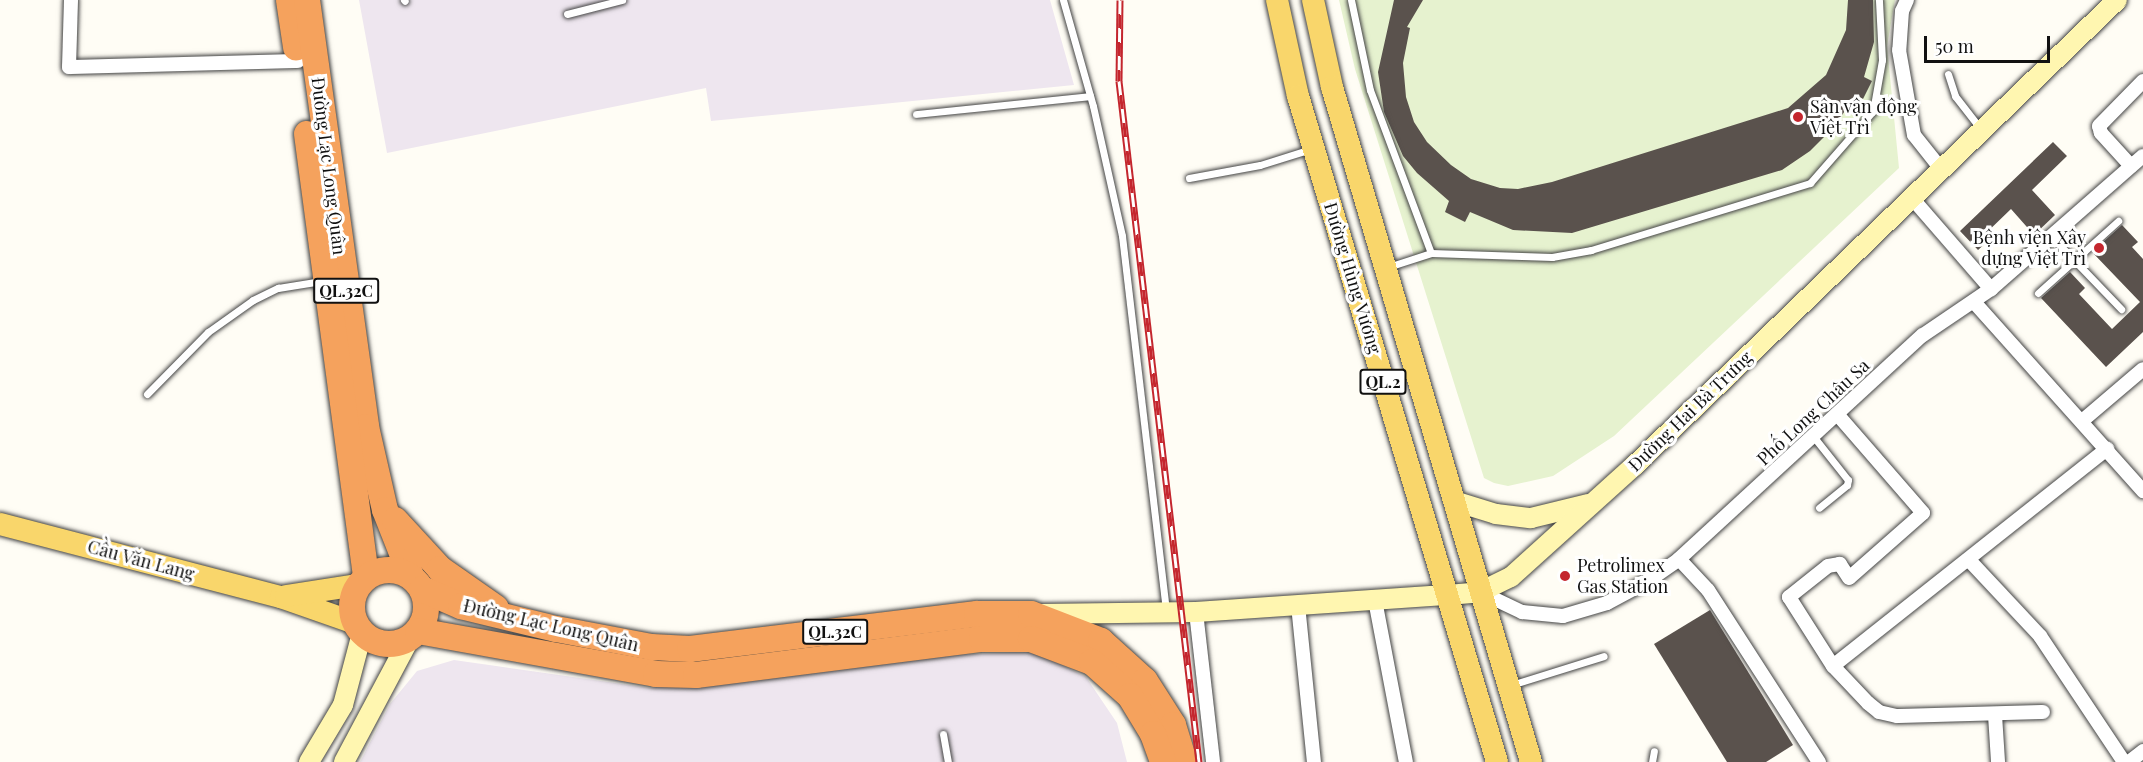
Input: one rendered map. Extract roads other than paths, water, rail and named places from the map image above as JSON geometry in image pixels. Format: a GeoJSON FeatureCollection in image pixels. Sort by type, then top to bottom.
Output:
{"type":"FeatureCollection","features":[{"type":"Feature","properties":{"kind":"highway","name":"Đường Lạc Long Quân"},"geometry":{"type":"LineString","coordinates":[[289,0],[298,61],[318,151],[366,427],[386,510],[416,583],[461,606],[607,640],[690,649],[977,615],[1031,626],[1074,631],[1101,641],[1145,681],[1173,725],[1184,762]]}},
{"type":"Feature","properties":{"kind":"highway","name":"Đường Lạc Long Quân"},"geometry":{"type":"LineString","coordinates":[[307,0],[318,151],[324,281],[362,581]]}},
{"type":"Feature","properties":{"kind":"highway"},"geometry":{"type":"LineString","coordinates":[[386,510],[440,569],[511,618]]}},
{"type":"Feature","properties":{"kind":"highway","name":"QL.32C"},"geometry":{"type":"LineString","coordinates":[[388,569],[416,583],[426,610],[414,634],[385,644],[359,628],[351,603],[362,581],[388,569]]}},
{"type":"Feature","properties":{"kind":"highway","name":"Đường Lạc Long Quân"},"geometry":{"type":"LineString","coordinates":[[414,634],[656,674],[696,675],[982,639],[1031,626],[1092,662],[1130,696],[1152,734],[1163,762]]}},
{"type":"Feature","properties":{"kind":"main road","name":"Đường Hùng Vương"},"geometry":{"type":"LineString","coordinates":[[1277,0],[1313,148],[1497,762]]}},
{"type":"Feature","properties":{"kind":"main road","name":"Đường Hùng Vương"},"geometry":{"type":"LineString","coordinates":[[1313,0],[1332,87],[1531,762]]}},
{"type":"Feature","properties":{"kind":"main road","name":"Cầu Văn Lang"},"geometry":{"type":"LineString","coordinates":[[0,524],[281,597],[359,628]]}},
{"type":"Feature","properties":{"kind":"main road"},"geometry":{"type":"LineString","coordinates":[[281,597],[362,581]]}},
{"type":"Feature","properties":{"kind":"street"},"geometry":{"type":"LineString","coordinates":[[71,0],[69,67],[298,61]]}},
{"type":"Feature","properties":{"kind":"street"},"geometry":{"type":"LineString","coordinates":[[1907,0],[1902,11],[1899,50],[1914,135],[1941,169]]}},
{"type":"Feature","properties":{"kind":"street","name":"Đường Hai Bà Trưng"},"geometry":{"type":"LineString","coordinates":[[1031,626],[1167,613],[1480,592],[1521,570],[1596,501],[2117,0]]}},
{"type":"Feature","properties":{"kind":"street"},"geometry":{"type":"LineString","coordinates":[[2131,166],[2101,134],[2099,126],[2143,81]]}},
{"type":"Feature","properties":{"kind":"street","name":"Phố Long Châu Sa"},"geometry":{"type":"LineString","coordinates":[[1480,592],[1522,612],[1563,616],[1621,597],[1679,559],[1923,334],[1991,290],[2143,156]]}},
{"type":"Feature","properties":{"kind":"street"},"geometry":{"type":"LineString","coordinates":[[1911,197],[1991,290]]}},
{"type":"Feature","properties":{"kind":"street"},"geometry":{"type":"LineString","coordinates":[[1974,302],[2143,491]]}},
{"type":"Feature","properties":{"kind":"street"},"geometry":{"type":"LineString","coordinates":[[2082,421],[2143,369]]}},
{"type":"Feature","properties":{"kind":"street"},"geometry":{"type":"LineString","coordinates":[[1837,414],[1923,513],[1849,578],[1840,564],[1828,566],[1789,597],[1833,666],[1852,689],[1879,712],[1897,716],[2043,712]]}},
{"type":"Feature","properties":{"kind":"street"},"geometry":{"type":"LineString","coordinates":[[1833,666],[2107,449]]}},
{"type":"Feature","properties":{"kind":"street"},"geometry":{"type":"LineString","coordinates":[[1454,501],[1496,514],[1531,518],[1560,514],[1596,501]]}},
{"type":"Feature","properties":{"kind":"street"},"geometry":{"type":"LineString","coordinates":[[1679,559],[1708,590],[1818,762]]}},
{"type":"Feature","properties":{"kind":"street"},"geometry":{"type":"LineString","coordinates":[[1969,560],[2040,636],[2124,762]]}},
{"type":"Feature","properties":{"kind":"street"},"geometry":{"type":"LineString","coordinates":[[1375,600],[1406,762]]}},
{"type":"Feature","properties":{"kind":"street"},"geometry":{"type":"LineString","coordinates":[[1298,605],[1314,762]]}},
{"type":"Feature","properties":{"kind":"street"},"geometry":{"type":"LineString","coordinates":[[1196,612],[1213,762]]}},
{"type":"Feature","properties":{"kind":"street","name":"Đường Hai Bà Trưng"},"geometry":{"type":"LineString","coordinates":[[1074,631],[1167,613]]}},
{"type":"Feature","properties":{"kind":"street"},"geometry":{"type":"LineString","coordinates":[[309,762],[343,705],[359,628]]}},
{"type":"Feature","properties":{"kind":"street"},"geometry":{"type":"LineString","coordinates":[[344,762],[414,634]]}},
{"type":"Feature","properties":{"kind":"street"},"geometry":{"type":"LineString","coordinates":[[1995,715],[1998,762]]}},
{"type":"Feature","properties":{"kind":"street"},"geometry":{"type":"LineString","coordinates":[[2129,762],[2143,751]]}},
{"type":"Feature","properties":{"kind":"lane"},"geometry":{"type":"LineString","coordinates":[[567,14],[622,0]]}},
{"type":"Feature","properties":{"kind":"lane"},"geometry":{"type":"LineString","coordinates":[[1063,0],[1090,96],[1122,236],[1167,613]]}},
{"type":"Feature","properties":{"kind":"lane"},"geometry":{"type":"LineString","coordinates":[[1351,0],[1370,90],[1431,253]]}},
{"type":"Feature","properties":{"kind":"lane"},"geometry":{"type":"LineString","coordinates":[[1385,268],[1431,253],[1552,256],[1591,250],[1810,183],[1873,111],[1882,60],[1879,0]]}},
{"type":"Feature","properties":{"kind":"lane"},"geometry":{"type":"LineString","coordinates":[[1948,74],[1955,96],[1982,130]]}},
{"type":"Feature","properties":{"kind":"lane"},"geometry":{"type":"LineString","coordinates":[[916,114],[1090,96]]}},
{"type":"Feature","properties":{"kind":"lane"},"geometry":{"type":"LineString","coordinates":[[1189,178],[1260,165],[1313,148]]}},
{"type":"Feature","properties":{"kind":"lane"},"geometry":{"type":"LineString","coordinates":[[2038,292],[2118,221]]}},
{"type":"Feature","properties":{"kind":"lane"},"geometry":{"type":"LineString","coordinates":[[2052,237],[2121,309]]}},
{"type":"Feature","properties":{"kind":"lane"},"geometry":{"type":"LineString","coordinates":[[147,394],[208,332],[253,300],[278,288],[324,281]]}},
{"type":"Feature","properties":{"kind":"lane"},"geometry":{"type":"LineString","coordinates":[[1813,436],[1848,480],[1847,485],[1819,508]]}},
{"type":"Feature","properties":{"kind":"lane"},"geometry":{"type":"LineString","coordinates":[[1508,686],[1604,656]]}},
{"type":"Feature","properties":{"kind":"lane"},"geometry":{"type":"LineString","coordinates":[[943,734],[948,762]]}},
{"type":"Feature","properties":{"kind":"lane"},"geometry":{"type":"LineString","coordinates":[[1652,762],[1654,752]]}},
{"type":"Feature","properties":{"kind":"railway"},"geometry":{"type":"LineString","coordinates":[[1120,0],[1119,81],[1199,762]]}},
{"type":"Feature","properties":{"kind":"place","name":"Sân vận động Việt Trì"},"geometry":{"type":"Point","coordinates":[1798,117]}},
{"type":"Feature","properties":{"kind":"place","name":"Bệnh viện Xây dựng Việt Trì"},"geometry":{"type":"Point","coordinates":[2099,248]}},
{"type":"Feature","properties":{"kind":"place","name":"Petrolimex Gas Station"},"geometry":{"type":"Point","coordinates":[1565,576]}}]}
